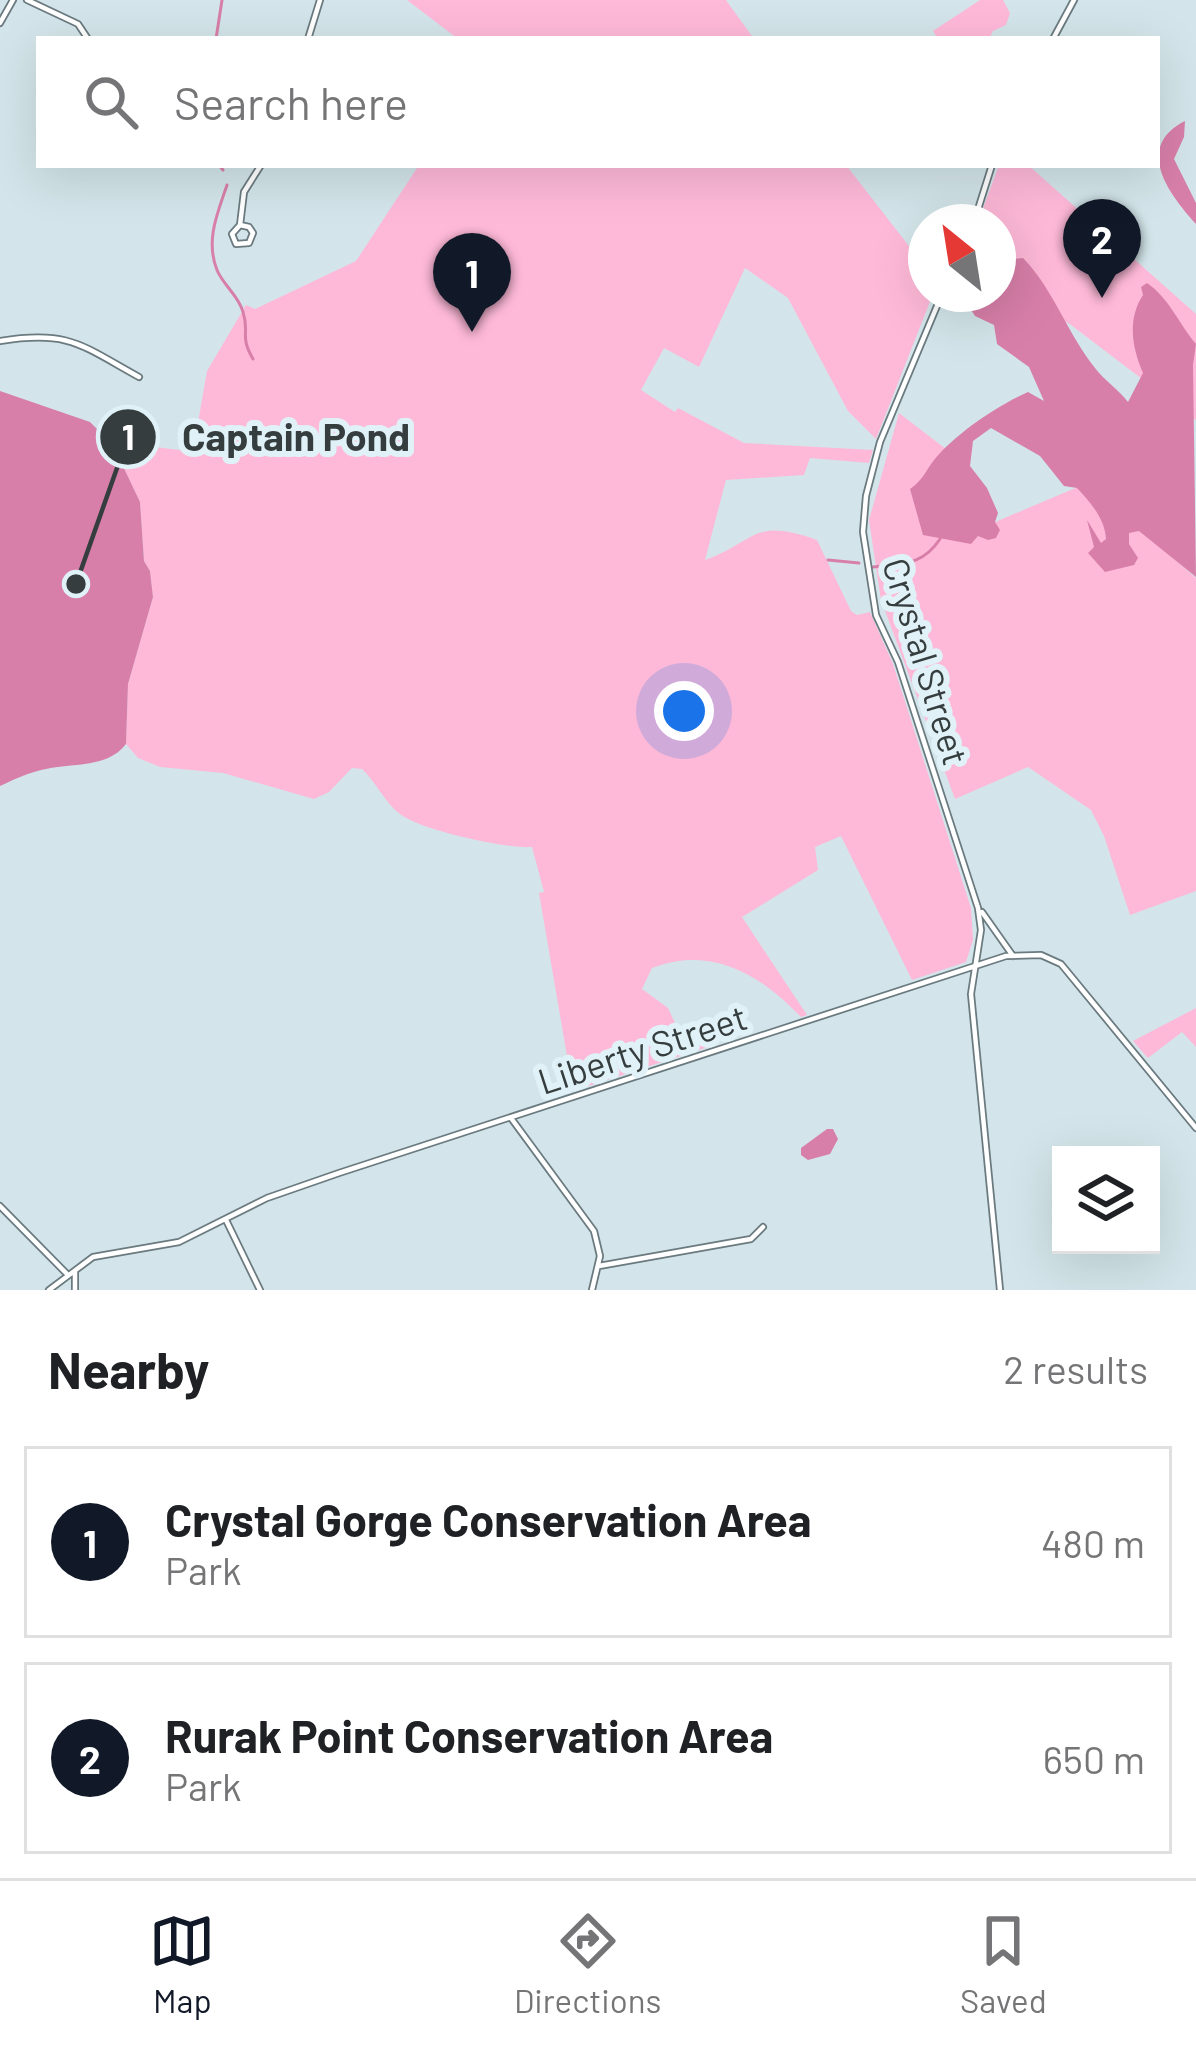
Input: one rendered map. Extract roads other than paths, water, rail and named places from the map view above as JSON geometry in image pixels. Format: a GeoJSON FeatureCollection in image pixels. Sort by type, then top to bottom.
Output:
{"type":"FeatureCollection","features":[{"type":"Feature","properties":{"kind":"street"},"geometry":{"type":"LineString","coordinates":[[0,23],[13,0]]}},
{"type":"Feature","properties":{"kind":"street"},"geometry":{"type":"LineString","coordinates":[[27,0],[78,25],[86,36]]}},
{"type":"Feature","properties":{"kind":"street"},"geometry":{"type":"LineString","coordinates":[[309,36],[320,0]]}},
{"type":"Feature","properties":{"kind":"street"},"geometry":{"type":"LineString","coordinates":[[1055,36],[1074,0]]}},
{"type":"Feature","properties":{"kind":"street"},"geometry":{"type":"LineString","coordinates":[[240,225],[242,198],[259,168]]}},
{"type":"Feature","properties":{"kind":"street"},"geometry":{"type":"LineString","coordinates":[[980,204],[991,168]]}},
{"type":"Feature","properties":{"kind":"street","name":"Crystal Street"},"geometry":{"type":"LineString","coordinates":[[934,312],[880,442],[866,496],[863,532],[876,615],[898,662],[978,908],[981,930],[971,994],[1000,1290]]}},
{"type":"Feature","properties":{"kind":"street"},"geometry":{"type":"LineString","coordinates":[[0,340],[36,335],[64,338],[140,377]]}},
{"type":"Feature","properties":{"kind":"street","name":"Crystal Street"},"geometry":{"type":"LineString","coordinates":[[978,908],[1013,956]]}},
{"type":"Feature","properties":{"kind":"street"},"geometry":{"type":"LineString","coordinates":[[1013,956],[1041,955],[1060,964],[1196,1128]]}},
{"type":"Feature","properties":{"kind":"street","name":"Liberty Street"},"geometry":{"type":"LineString","coordinates":[[49,1290],[67,1274],[109,1252],[179,1242],[278,1194],[1013,956]]}},
{"type":"Feature","properties":{"kind":"street"},"geometry":{"type":"LineString","coordinates":[[512,1118],[590,1221],[600,1246],[592,1290]]}},
{"type":"Feature","properties":{"kind":"street"},"geometry":{"type":"LineString","coordinates":[[0,1206],[67,1274]]}},
{"type":"Feature","properties":{"kind":"street"},"geometry":{"type":"LineString","coordinates":[[225,1219],[260,1290]]}},
{"type":"Feature","properties":{"kind":"street"},"geometry":{"type":"LineString","coordinates":[[599,1266],[745,1240],[763,1227]]}},
{"type":"Feature","properties":{"kind":"street"},"geometry":{"type":"LineString","coordinates":[[75,1269],[75,1290]]}},
{"type":"Feature","properties":{"kind":"waterway"},"geometry":{"type":"LineString","coordinates":[[216,36],[222,0]]}},
{"type":"Feature","properties":{"kind":"waterway"},"geometry":{"type":"LineString","coordinates":[[227,185],[212,248],[220,275],[241,306],[253,359]]}},
{"type":"Feature","properties":{"kind":"waterway"},"geometry":{"type":"LineString","coordinates":[[873,567],[919,559],[940,539]]}},
{"type":"Feature","properties":{"kind":"waterway"},"geometry":{"type":"LineString","coordinates":[[828,560],[859,563]]}},
{"type":"Feature","properties":{"kind":"place","name":"Rurak Point Conservation Area"},"geometry":{"type":"Point","coordinates":[1102,298]}},
{"type":"Feature","properties":{"kind":"place","name":"Crystal Gorge Conservation Area"},"geometry":{"type":"Point","coordinates":[472,332]}},
{"type":"Feature","properties":{"kind":"place","name":"Captain Pond"},"geometry":{"type":"Point","coordinates":[76,584]}}]}
